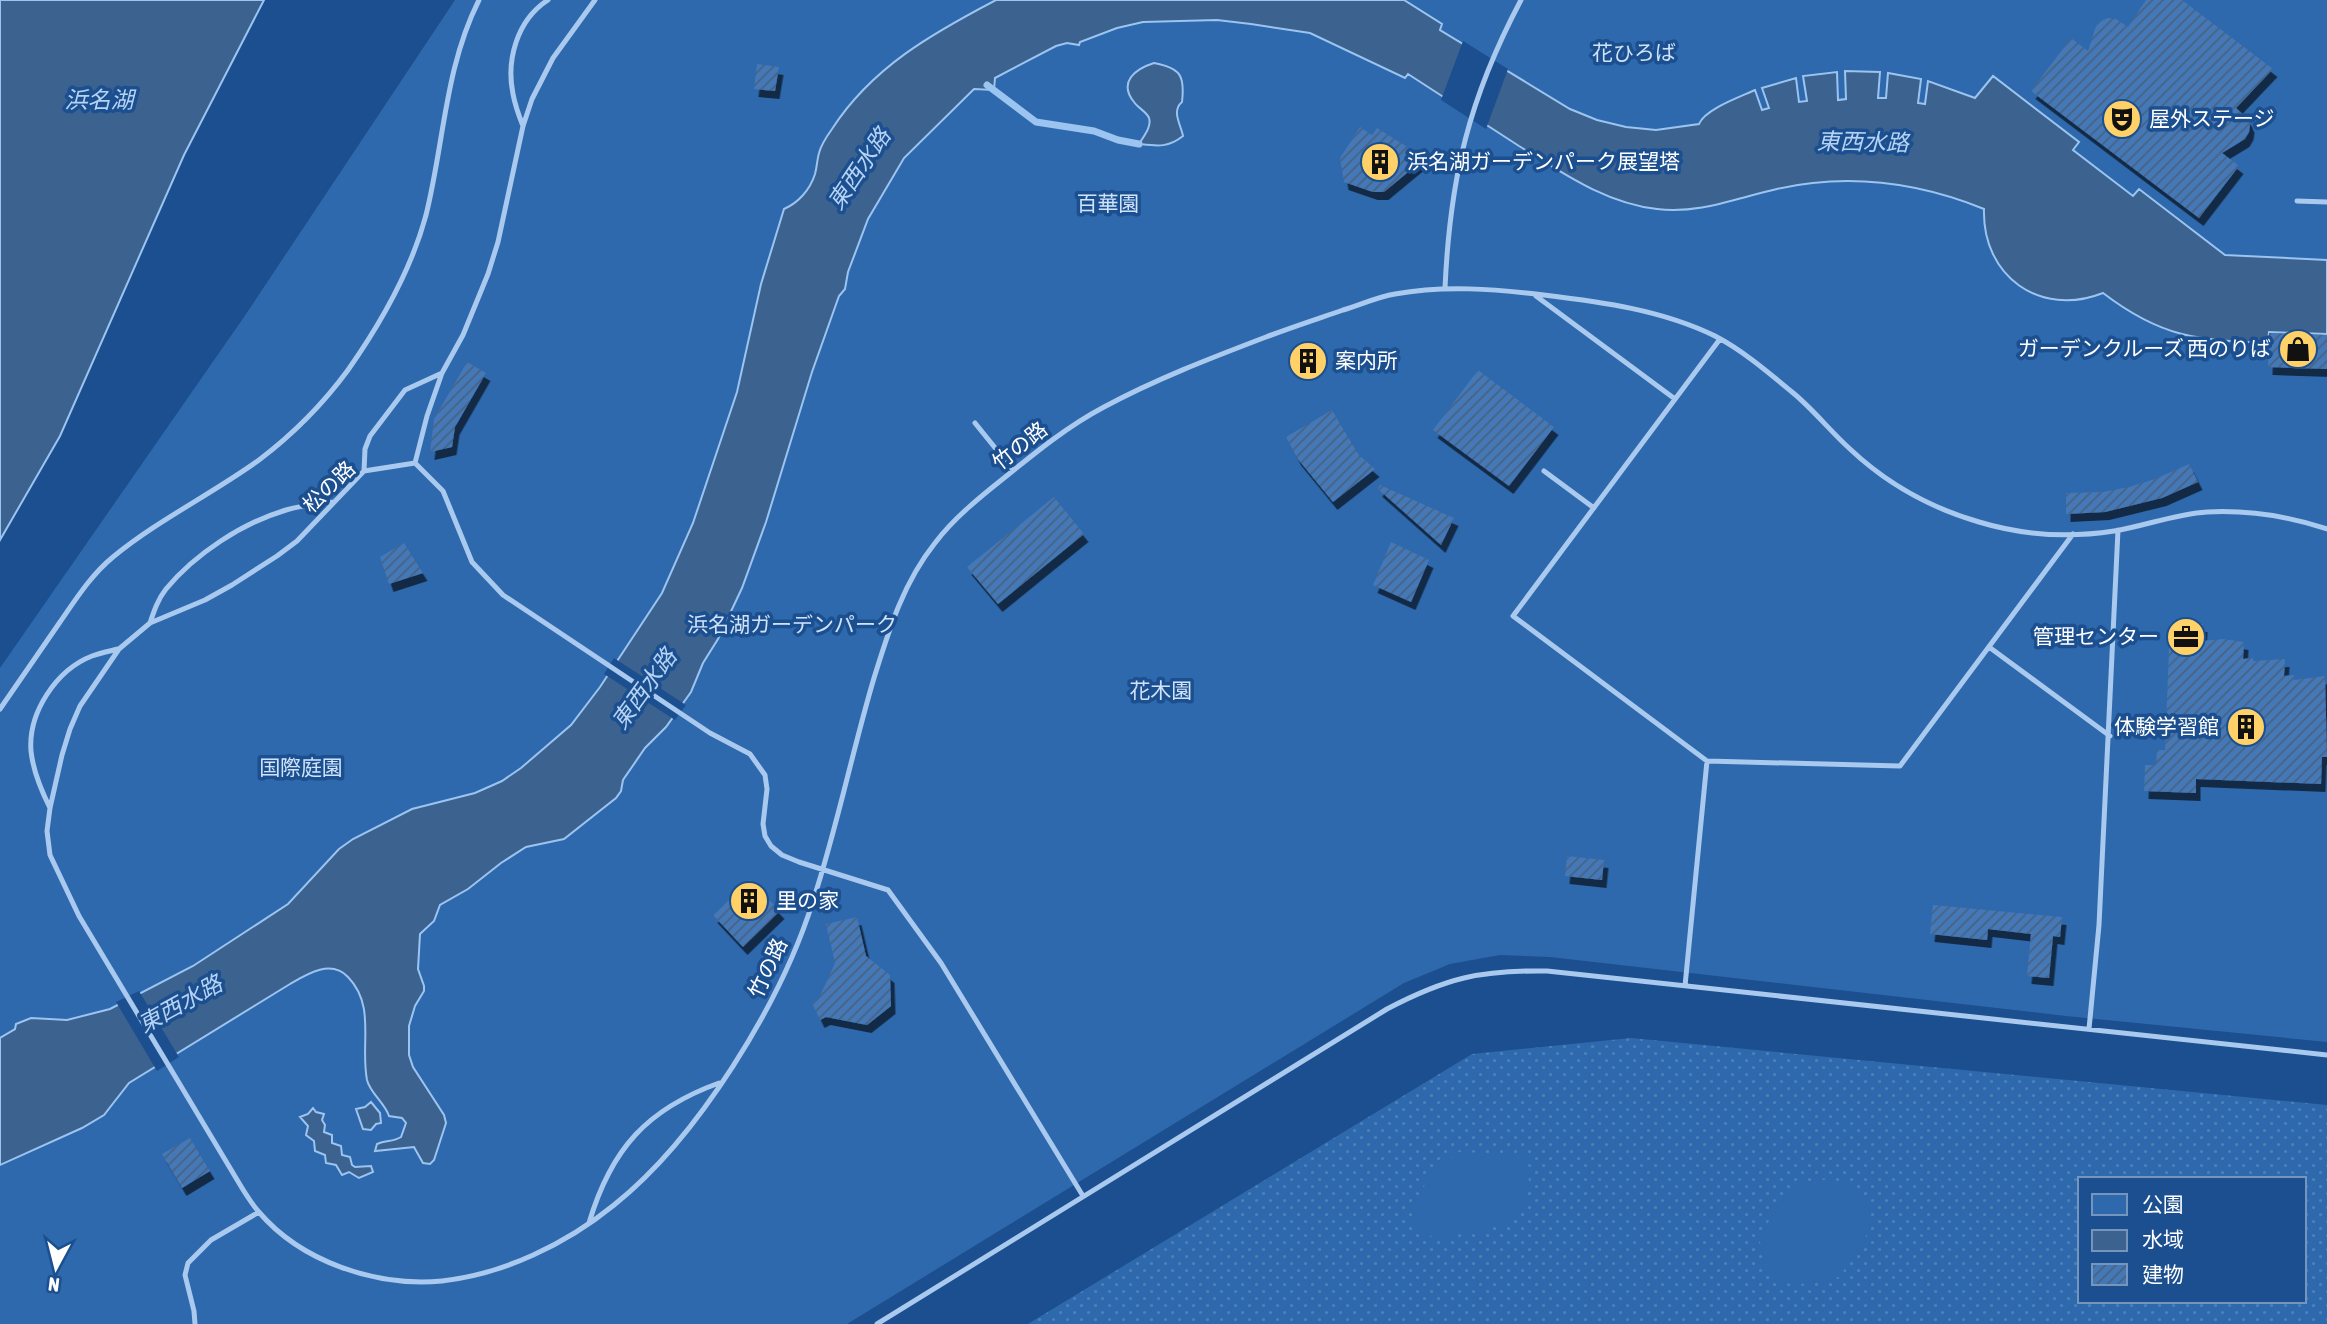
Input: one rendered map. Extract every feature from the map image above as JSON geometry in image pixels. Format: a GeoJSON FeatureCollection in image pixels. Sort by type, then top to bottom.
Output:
{"type":"FeatureCollection","features":[{"type":"Feature","properties":{"kind":"lane"},"geometry":{"type":"LineString","coordinates":[[0,709],[92,577],[113,556],[259,460],[321,403],[348,370],[399,286],[419,237],[454,66],[461,40],[479,0]]}},
{"type":"Feature","properties":{"kind":"lane"},"geometry":{"type":"LineString","coordinates":[[523,126],[513,95],[510,70],[514,46],[525,23],[548,0]]}},
{"type":"Feature","properties":{"kind":"lane"},"geometry":{"type":"LineString","coordinates":[[595,0],[553,58],[532,99],[523,126],[498,242],[488,274],[463,335],[442,373],[426,416],[415,463],[443,491],[472,562],[503,595],[710,733],[750,754],[765,775],[767,789],[763,824],[765,836],[771,846],[782,855],[888,890],[941,963],[1083,1196]]}},
{"type":"Feature","properties":{"kind":"lane"},"geometry":{"type":"LineString","coordinates":[[1445,288],[1450,219],[1464,138],[1480,88],[1500,40],[1521,0]]}},
{"type":"Feature","properties":{"kind":"lane"},"geometry":{"type":"LineString","coordinates":[[2297,201],[2327,202]]}},
{"type":"Feature","properties":{"kind":"lane","name":"竹の路"},"geometry":{"type":"LineString","coordinates":[[187,1096],[259,1212],[283,1234],[310,1252],[371,1276],[404,1281],[469,1277],[546,1249],[589,1223],[645,1178],[675,1144],[721,1083],[754,1031],[775,991],[812,907],[865,708],[892,620],[911,579],[936,541],[969,507],[1013,470],[1100,408],[1181,369],[1389,295],[1445,288],[1533,294],[1631,308],[1675,319],[1720,339],[1799,397],[1848,448],[1898,487],[1942,509],[1985,524],[2017,531],[2073,534],[2119,530],[2173,516],[2232,512],[2291,518],[2327,529]]}},
{"type":"Feature","properties":{"kind":"lane"},"geometry":{"type":"LineString","coordinates":[[1533,294],[1675,399]]}},
{"type":"Feature","properties":{"kind":"lane"},"geometry":{"type":"LineString","coordinates":[[1720,339],[1513,616],[1707,761],[1900,766],[2073,534]]}},
{"type":"Feature","properties":{"kind":"lane"},"geometry":{"type":"LineString","coordinates":[[364,471],[365,449],[370,436],[405,390],[442,373]]}},
{"type":"Feature","properties":{"kind":"lane"},"geometry":{"type":"LineString","coordinates":[[975,423],[1013,470]]}},
{"type":"Feature","properties":{"kind":"lane","name":"松の路"},"geometry":{"type":"LineString","coordinates":[[187,1096],[72,903],[50,855],[47,831],[50,808],[70,729],[80,706],[118,649],[150,623],[205,600],[256,571],[297,541],[364,471],[415,463]]}},
{"type":"Feature","properties":{"kind":"lane"},"geometry":{"type":"LineString","coordinates":[[1544,471],[1594,508]]}},
{"type":"Feature","properties":{"kind":"lane"},"geometry":{"type":"LineString","coordinates":[[150,623],[166,590],[216,544],[284,511],[334,502]]}},
{"type":"Feature","properties":{"kind":"lane"},"geometry":{"type":"LineString","coordinates":[[2089,1029],[2099,925],[2119,530]]}},
{"type":"Feature","properties":{"kind":"lane"},"geometry":{"type":"LineString","coordinates":[[1989,647],[2110,736]]}},
{"type":"Feature","properties":{"kind":"lane"},"geometry":{"type":"LineString","coordinates":[[50,808],[40,788],[31,750],[38,711],[47,694],[74,666],[91,656],[118,649]]}},
{"type":"Feature","properties":{"kind":"lane"},"geometry":{"type":"LineString","coordinates":[[1685,986],[1707,761]]}},
{"type":"Feature","properties":{"kind":"lane"},"geometry":{"type":"LineString","coordinates":[[877,1324],[1387,1009],[1424,989],[1464,976],[1505,970],[1546,971],[2327,1055]]}},
{"type":"Feature","properties":{"kind":"lane"},"geometry":{"type":"LineString","coordinates":[[589,1223],[598,1192],[615,1161],[637,1133],[663,1110],[694,1092],[721,1083]]}},
{"type":"Feature","properties":{"kind":"lane"},"geometry":{"type":"LineString","coordinates":[[195,1324],[185,1275],[188,1263],[211,1240],[259,1212]]}},
{"type":"Feature","properties":{"kind":"green space","name":"浜名湖ガーデンパーク"},"geometry":{"type":"Polygon","coordinates":[[[455,0],[2327,0],[2327,1042],[2066,1016],[1550,957],[1500,955],[1450,964],[1404,983],[847,1324],[0,1324],[0,668],[244,317],[455,0]]]}},
{"type":"Feature","properties":{"kind":"green space"},"geometry":{"type":"Polygon","coordinates":[[[1631,1038],[2327,1105],[2327,1324],[1028,1324],[1472,1054],[1631,1038]]]}},
{"type":"Feature","properties":{"kind":"green space"},"geometry":{"type":"Polygon","coordinates":[[[1459,1152],[1527,1155],[1529,1180],[1526,1198],[1518,1211],[1507,1220],[1476,1231],[1436,1239],[1415,1226],[1411,1211],[1430,1178],[1459,1152]]]}},
{"type":"Feature","properties":{"kind":"green space"},"geometry":{"type":"Polygon","coordinates":[[[1816,1179],[1848,1183],[1858,1189],[1872,1218],[1864,1242],[1839,1277],[1801,1284],[1779,1283],[1764,1261],[1759,1237],[1777,1208],[1794,1189],[1816,1179]]]}},
{"type":"Feature","properties":{"kind":"water","name":"浜名湖"},"geometry":{"type":"Polygon","coordinates":[[[0,0],[264,0],[184,155],[60,436],[0,540],[0,0]]]}},
{"type":"Feature","properties":{"kind":"water","name":"東西水路"},"geometry":{"type":"Polygon","coordinates":[[[996,0],[1404,0],[1442,24],[1440,30],[1570,109],[1597,120],[1656,130],[1699,124],[1715,108],[1755,90],[1762,110],[1769,108],[1762,88],[1796,78],[1799,102],[1807,101],[1803,76],[1837,72],[1838,100],[1846,99],[1845,71],[1880,72],[1878,98],[1886,98],[1888,73],[1921,79],[1918,103],[1925,104],[1928,81],[1975,98],[1993,76],[2079,142],[2073,150],[2133,196],[2139,189],[2225,255],[2327,260],[2327,334],[2269,332],[2268,343],[2200,338],[2162,328],[2124,308],[2103,293],[2080,299],[2058,300],[2037,295],[2019,286],[2004,272],[1993,254],[1986,233],[1984,209],[1933,192],[1908,187],[1856,181],[1830,182],[1777,189],[1688,209],[1638,206],[1602,194],[1585,185],[1408,74],[1405,78],[1310,33],[1217,20],[1143,22],[1117,28],[1080,42],[1079,45],[1067,43],[1056,46],[995,78],[994,90],[974,89],[904,158],[868,219],[848,272],[845,289],[839,296],[812,372],[766,522],[742,588],[691,692],[666,727],[645,748],[623,780],[621,791],[616,798],[564,839],[526,847],[468,889],[440,905],[434,921],[420,934],[418,969],[424,991],[415,1006],[409,1026],[409,1055],[413,1067],[444,1115],[446,1123],[434,1160],[430,1164],[423,1163],[414,1147],[375,1151],[377,1144],[401,1137],[406,1123],[402,1118],[389,1116],[367,1080],[364,1013],[357,988],[341,972],[327,969],[297,980],[129,1083],[104,1115],[82,1128],[0,1165],[0,1038],[15,1029],[16,1024],[31,1018],[67,1020],[110,1009],[193,966],[288,904],[339,849],[353,839],[412,809],[475,793],[502,781],[571,725],[600,687],[662,593],[693,523],[737,392],[761,284],[784,209],[799,200],[807,191],[813,180],[824,141],[866,87],[927,39],[996,0]]]}},
{"type":"Feature","properties":{"kind":"water"},"geometry":{"type":"Polygon","coordinates":[[[1154,63],[1176,71],[1183,86],[1182,102],[1177,114],[1183,136],[1172,143],[1162,145],[1139,144],[1150,121],[1129,95],[1128,88],[1128,82],[1135,73],[1154,63]]]}},
{"type":"Feature","properties":{"kind":"water"},"geometry":{"type":"Polygon","coordinates":[[[371,1102],[380,1113],[381,1123],[371,1130],[363,1129],[356,1109],[371,1102]]]}},
{"type":"Feature","properties":{"kind":"water"},"geometry":{"type":"Polygon","coordinates":[[[313,1108],[324,1114],[324,1132],[332,1135],[332,1143],[341,1146],[342,1155],[350,1157],[355,1167],[371,1166],[373,1172],[359,1178],[349,1172],[342,1175],[336,1165],[326,1163],[325,1155],[315,1151],[314,1141],[306,1135],[308,1126],[300,1117],[313,1108]]]}},
{"type":"Feature","properties":{"kind":"pier"},"geometry":{"type":"Polygon","coordinates":[[[1463,41],[1508,69],[1486,129],[1441,100],[1463,41]]]}},
{"type":"Feature","properties":{"kind":"pier"},"geometry":{"type":"Polygon","coordinates":[[[614,658],[686,705],[675,720],[604,674],[614,658]]]}},
{"type":"Feature","properties":{"kind":"pier"},"geometry":{"type":"Polygon","coordinates":[[[139,991],[179,1057],[157,1071],[116,1002],[139,991]]]}},
{"type":"Feature","properties":{"kind":"building"},"geometry":{"type":"Polygon","coordinates":[[[2146,0],[2182,0],[2273,69],[2236,108],[2247,118],[2249,132],[2245,139],[2222,153],[2239,166],[2199,218],[2031,91],[2071,38],[2088,51],[2096,26],[2101,21],[2116,19],[2128,27],[2146,0]]]}},
{"type":"Feature","properties":{"kind":"building"},"geometry":{"type":"Polygon","coordinates":[[[757,64],[779,67],[775,91],[754,89],[757,64]]]}},
{"type":"Feature","properties":{"kind":"building"},"geometry":{"type":"Polygon","coordinates":[[[1360,127],[1372,135],[1377,128],[1425,158],[1384,192],[1373,192],[1344,182],[1340,158],[1360,127]]]}},
{"type":"Feature","properties":{"kind":"building","name":"ガーデンクルーズ 西のりば"},"geometry":{"type":"Polygon","coordinates":[[[2269,333],[2327,335],[2327,369],[2268,367],[2269,333]]]}},
{"type":"Feature","properties":{"kind":"building"},"geometry":{"type":"Polygon","coordinates":[[[467,362],[486,373],[455,427],[452,447],[430,452],[434,419],[467,362]]]}},
{"type":"Feature","properties":{"kind":"building"},"geometry":{"type":"Polygon","coordinates":[[[1478,370],[1554,427],[1509,486],[1433,430],[1478,370]]]}},
{"type":"Feature","properties":{"kind":"building"},"geometry":{"type":"Polygon","coordinates":[[[1332,410],[1359,455],[1375,469],[1333,502],[1297,458],[1286,437],[1332,410]]]}},
{"type":"Feature","properties":{"kind":"building"},"geometry":{"type":"Polygon","coordinates":[[[2189,464],[2198,482],[2162,498],[2105,512],[2066,514],[2066,493],[2103,492],[2129,487],[2189,464]]]}},
{"type":"Feature","properties":{"kind":"building"},"geometry":{"type":"Polygon","coordinates":[[[1380,485],[1454,518],[1441,545],[1378,489],[1380,485]]]}},
{"type":"Feature","properties":{"kind":"building"},"geometry":{"type":"Polygon","coordinates":[[[1054,497],[1084,534],[998,604],[967,567],[1054,497]]]}},
{"type":"Feature","properties":{"kind":"building"},"geometry":{"type":"Polygon","coordinates":[[[1391,542],[1429,560],[1411,602],[1373,585],[1391,542]]]}},
{"type":"Feature","properties":{"kind":"building"},"geometry":{"type":"Polygon","coordinates":[[[404,543],[423,573],[389,584],[380,557],[404,543]]]}},
{"type":"Feature","properties":{"kind":"building","name":"体験学習館"},"geometry":{"type":"Polygon","coordinates":[[[2170,623],[2203,624],[2202,641],[2223,639],[2244,642],[2243,659],[2285,659],[2284,676],[2294,675],[2294,680],[2325,676],[2327,757],[2322,757],[2321,784],[2196,779],[2196,793],[2144,791],[2145,765],[2156,765],[2157,750],[2165,750],[2170,623]]]}},
{"type":"Feature","properties":{"kind":"building"},"geometry":{"type":"Polygon","coordinates":[[[1567,856],[1604,860],[1602,880],[1565,876],[1567,856]]]}},
{"type":"Feature","properties":{"kind":"building","name":"里の家"},"geometry":{"type":"Polygon","coordinates":[[[750,880],[780,911],[743,947],[713,915],[750,880]]]}},
{"type":"Feature","properties":{"kind":"building"},"geometry":{"type":"Polygon","coordinates":[[[1933,905],[2062,917],[2060,937],[2053,936],[2049,978],[2027,976],[2031,934],[1988,929],[1987,940],[1930,934],[1933,905]]]}},
{"type":"Feature","properties":{"kind":"building"},"geometry":{"type":"Polygon","coordinates":[[[857,917],[866,956],[890,975],[891,1006],[867,1025],[826,1017],[820,1020],[812,1003],[818,1000],[835,963],[826,924],[857,917]]]}},
{"type":"Feature","properties":{"kind":"building"},"geometry":{"type":"Polygon","coordinates":[[[190,1138],[210,1171],[182,1188],[162,1154],[190,1138]]]}},
{"type":"Feature","properties":{"kind":"waterway"},"geometry":{"type":"LineString","coordinates":[[987,85],[1036,122],[1094,131],[1139,144]]}},
{"type":"Feature","properties":{"kind":"place","name":"屋外ステージ"},"geometry":{"type":"Point","coordinates":[2122,119]}},
{"type":"Feature","properties":{"kind":"place","name":"浜名湖ガーデンパーク展望塔"},"geometry":{"type":"Point","coordinates":[1380,162]}},
{"type":"Feature","properties":{"kind":"place","name":"ガーデンクルーズ 西のりば"},"geometry":{"type":"Point","coordinates":[2298,349]}},
{"type":"Feature","properties":{"kind":"place","name":"案内所"},"geometry":{"type":"Point","coordinates":[1308,361]}},
{"type":"Feature","properties":{"kind":"place","name":"管理センター"},"geometry":{"type":"Point","coordinates":[2186,637]}},
{"type":"Feature","properties":{"kind":"place","name":"体験学習館"},"geometry":{"type":"Point","coordinates":[2246,727]}},
{"type":"Feature","properties":{"kind":"place","name":"里の家"},"geometry":{"type":"Point","coordinates":[749,901]}},
{"type":"Feature","properties":{"kind":"park label","name":"花ひろば"},"geometry":{"type":"Point","coordinates":[1634,53]}},
{"type":"Feature","properties":{"kind":"park label","name":"百華園"},"geometry":{"type":"Point","coordinates":[1108,204]}},
{"type":"Feature","properties":{"kind":"park label","name":"花木園"},"geometry":{"type":"Point","coordinates":[1161,691]}},
{"type":"Feature","properties":{"kind":"park label","name":"国際庭園"},"geometry":{"type":"Point","coordinates":[301,768]}}]}
